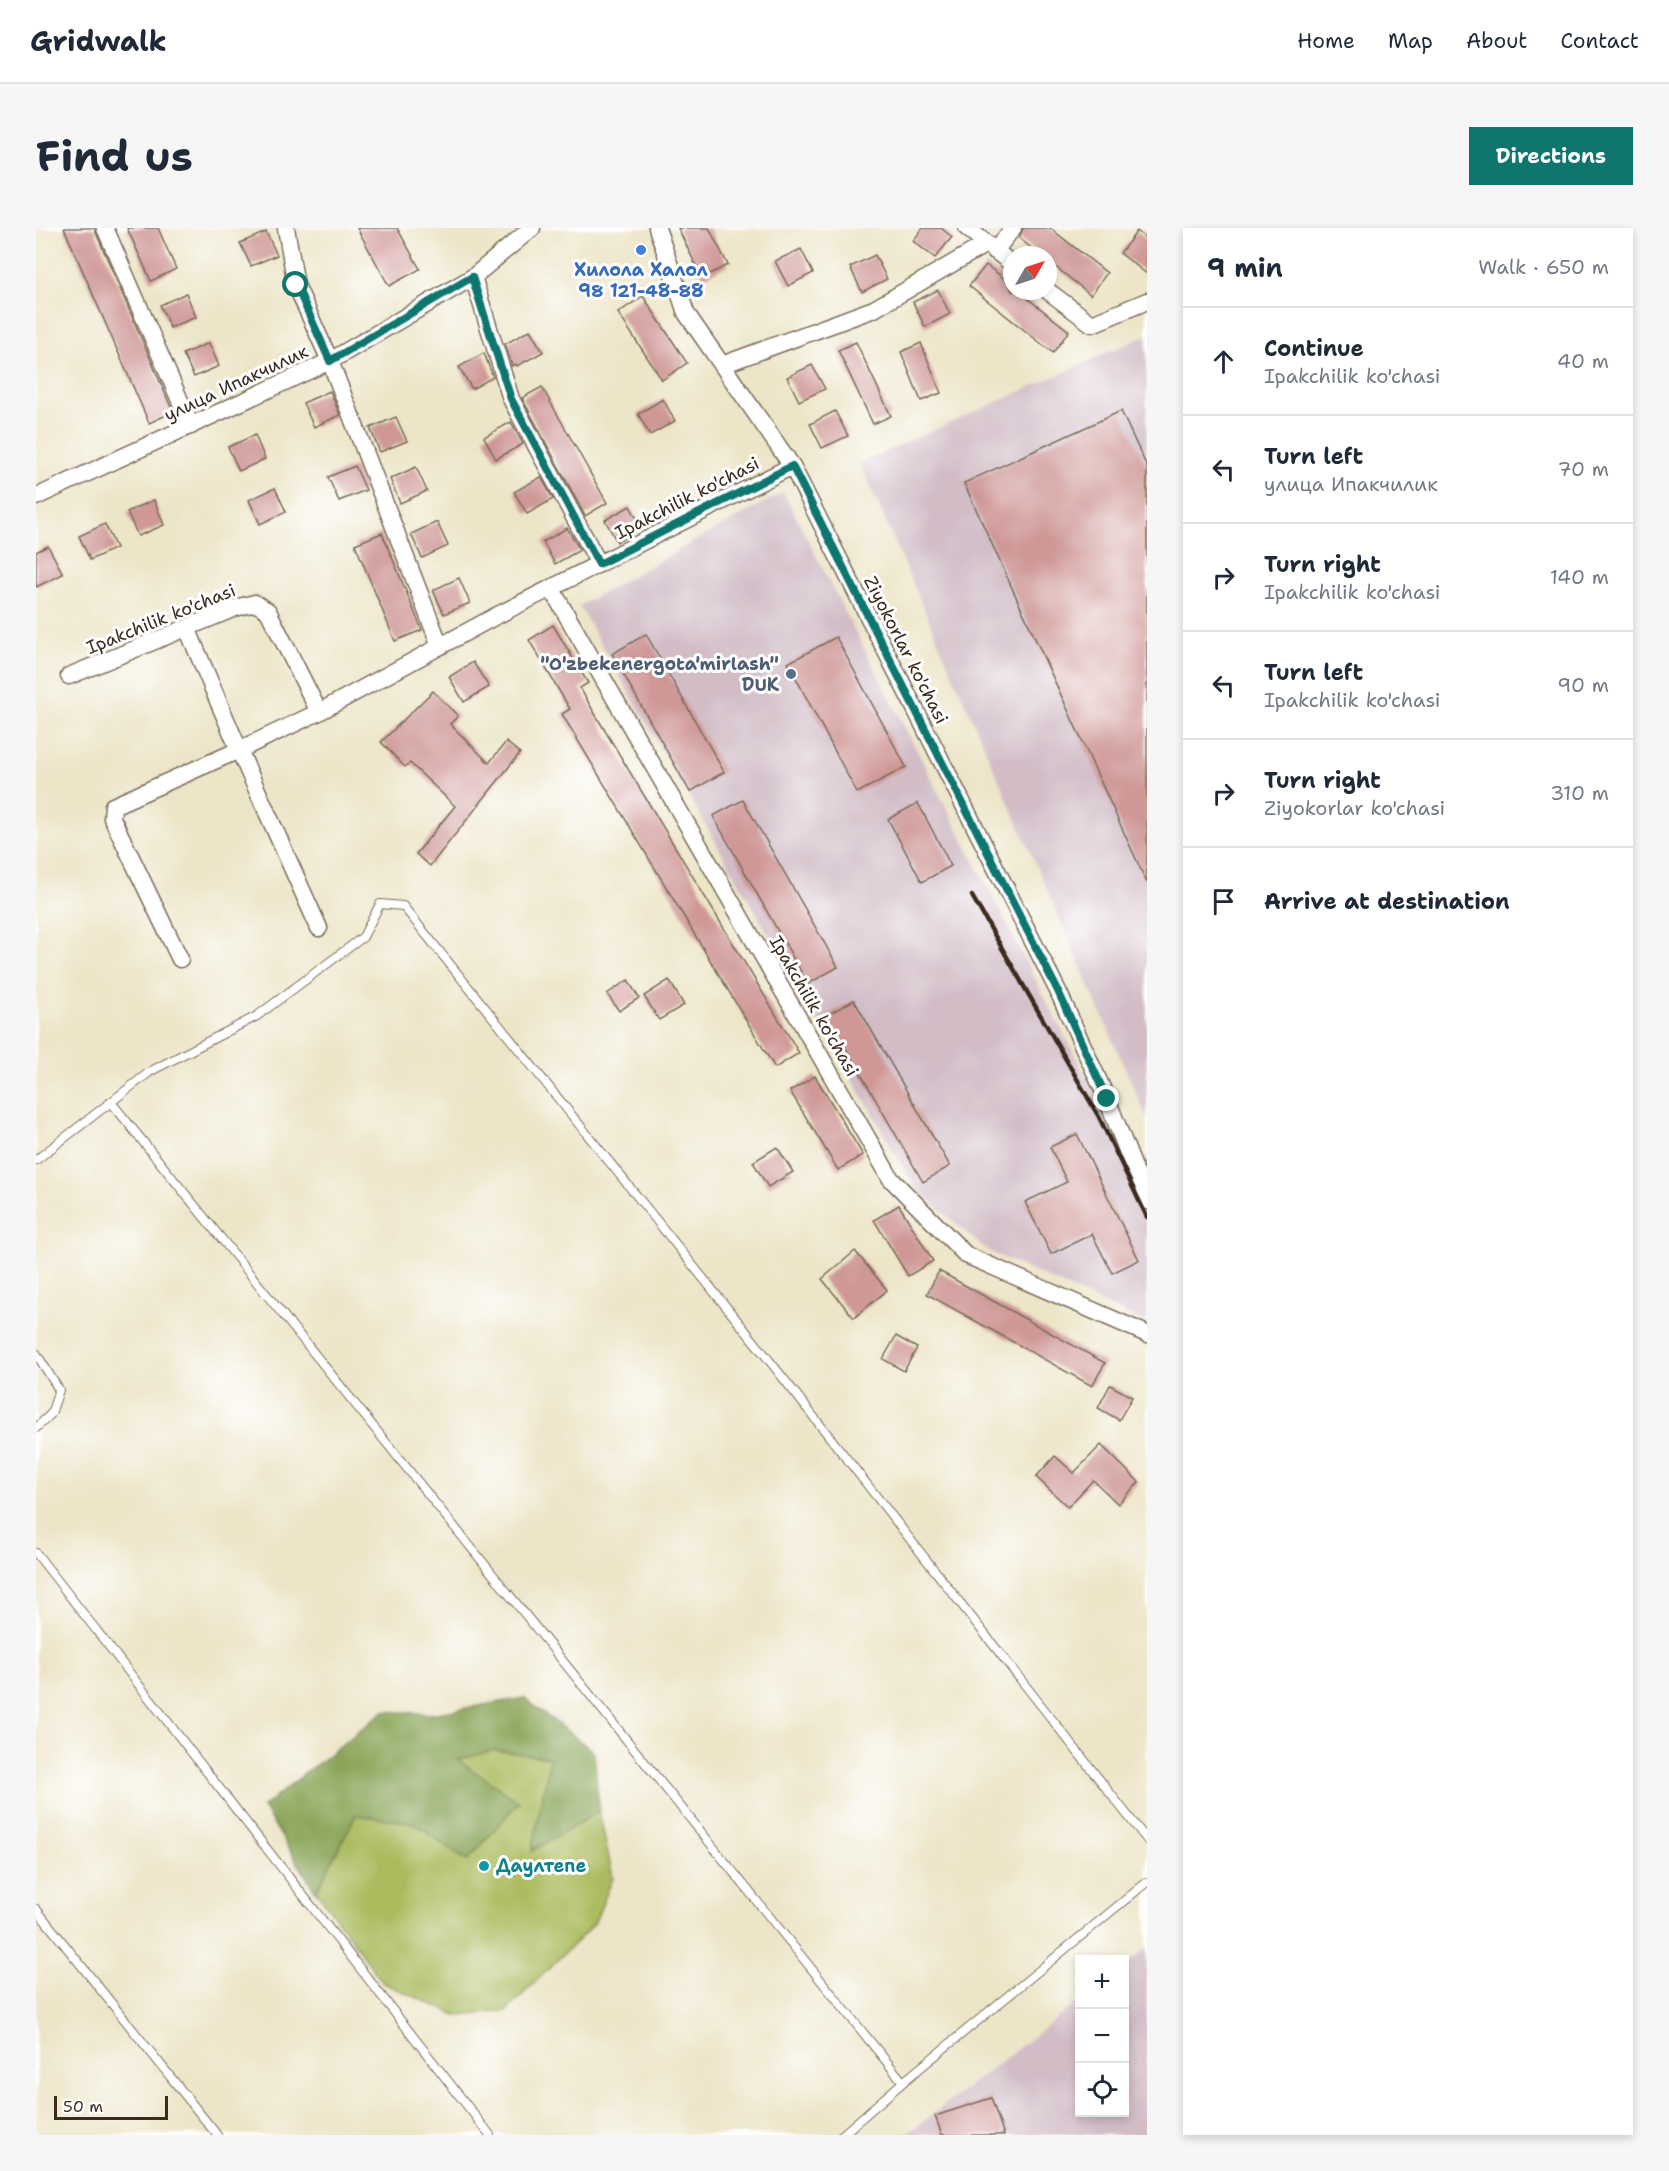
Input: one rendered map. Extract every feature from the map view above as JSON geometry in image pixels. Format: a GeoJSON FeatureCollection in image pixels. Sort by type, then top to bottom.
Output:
{"type":"FeatureCollection","features":[{"type":"Feature","properties":{"kind":"street"},"geometry":{"type":"LineString","coordinates":[[105,228],[191,426]]}},
{"type":"Feature","properties":{"kind":"street"},"geometry":{"type":"LineString","coordinates":[[286,228],[296,285],[330,361],[440,646]]}},
{"type":"Feature","properties":{"kind":"street","name":"улица Ипакчилик"},"geometry":{"type":"LineString","coordinates":[[36,496],[330,361],[472,277],[532,228]]}},
{"type":"Feature","properties":{"kind":"street","name":"Ziyokorlar ko'chasi"},"geometry":{"type":"LineString","coordinates":[[657,228],[686,313],[792,466],[1058,991],[1107,1099],[1147,1201]]}},
{"type":"Feature","properties":{"kind":"street"},"geometry":{"type":"LineString","coordinates":[[967,228],[1003,257]]}},
{"type":"Feature","properties":{"kind":"street"},"geometry":{"type":"LineString","coordinates":[[722,365],[874,309],[991,247],[1013,228]]}},
{"type":"Feature","properties":{"kind":"street"},"geometry":{"type":"LineString","coordinates":[[472,277],[511,399],[599,564]]}},
{"type":"Feature","properties":{"kind":"street"},"geometry":{"type":"LineString","coordinates":[[1057,298],[1092,324],[1147,301]]}},
{"type":"Feature","properties":{"kind":"street","name":"Ipakchilik ko'chasi"},"geometry":{"type":"LineString","coordinates":[[69,676],[235,608],[255,603],[268,611],[319,712],[551,588],[792,466]]}},
{"type":"Feature","properties":{"kind":"street","name":"Ipakchilik ko'chasi"},"geometry":{"type":"LineString","coordinates":[[551,588],[891,1179],[966,1255],[1147,1334]]}},
{"type":"Feature","properties":{"kind":"street"},"geometry":{"type":"LineString","coordinates":[[187,628],[319,928]]}},
{"type":"Feature","properties":{"kind":"street"},"geometry":{"type":"LineString","coordinates":[[180,958],[112,818],[113,806],[319,712]]}},
{"type":"Feature","properties":{"kind":"street","name":"Ziyokorlar ko'chasi"},"geometry":{"type":"LineString","coordinates":[[1107,1099],[1147,1168]]}},
{"type":"Feature","properties":{"kind":"lane"},"geometry":{"type":"LineString","coordinates":[[36,1161],[151,1071],[266,1010],[363,937],[380,904],[404,906],[765,1355],[1147,1840]]}},
{"type":"Feature","properties":{"kind":"lane"},"geometry":{"type":"LineString","coordinates":[[111,1102],[903,2082]]}},
{"type":"Feature","properties":{"kind":"lane"},"geometry":{"type":"LineString","coordinates":[[36,1353],[58,1390],[51,1414],[36,1428]]}},
{"type":"Feature","properties":{"kind":"lane"},"geometry":{"type":"LineString","coordinates":[[36,1553],[490,2135]]}},
{"type":"Feature","properties":{"kind":"lane"},"geometry":{"type":"LineString","coordinates":[[842,2135],[903,2082],[1147,1882]]}},
{"type":"Feature","properties":{"kind":"lane"},"geometry":{"type":"LineString","coordinates":[[36,1909],[217,2135]]}},
{"type":"Feature","properties":{"kind":"shaded area"},"geometry":{"type":"Polygon","coordinates":[[[1147,335],[1147,1118],[860,463],[1147,335]]]}},
{"type":"Feature","properties":{"kind":"shaded area"},"geometry":{"type":"Polygon","coordinates":[[[783,492],[1114,1131],[1147,1224],[1147,1323],[988,1251],[916,1189],[579,606],[783,492]]]}},
{"type":"Feature","properties":{"kind":"shaded area"},"geometry":{"type":"Polygon","coordinates":[[[1147,1948],[1147,2135],[906,2135],[1075,2004],[1075,2117],[1129,2117],[1129,1963],[1147,1948]]]}},
{"type":"Feature","properties":{"kind":"green space"},"geometry":{"type":"Polygon","coordinates":[[[524,1698],[594,1752],[599,1811],[532,1851],[550,1758],[494,1750],[458,1760],[519,1802],[467,1861],[414,1823],[356,1815],[316,1892],[263,1807],[384,1711],[432,1714],[524,1698]]]}},
{"type":"Feature","properties":{"kind":"green space"},"geometry":{"type":"Polygon","coordinates":[[[484,1736],[565,1752],[550,1824],[599,1811],[613,1878],[594,1924],[506,2011],[459,2016],[383,1983],[312,1885],[349,1804],[484,1736]]]}},
{"type":"Feature","properties":{"kind":"building"},"geometry":{"type":"Polygon","coordinates":[[[64,228],[94,228],[173,412],[149,423],[64,228]]]}},
{"type":"Feature","properties":{"kind":"building"},"geometry":{"type":"Polygon","coordinates":[[[127,228],[158,228],[176,269],[151,281],[127,228]]]}},
{"type":"Feature","properties":{"kind":"building"},"geometry":{"type":"Polygon","coordinates":[[[357,228],[397,228],[420,269],[389,286],[357,228]]]}},
{"type":"Feature","properties":{"kind":"building"},"geometry":{"type":"Polygon","coordinates":[[[678,228],[709,228],[728,265],[702,278],[678,228]]]}},
{"type":"Feature","properties":{"kind":"building"},"geometry":{"type":"Polygon","coordinates":[[[923,228],[941,228],[952,237],[935,258],[913,241],[923,228]]]}},
{"type":"Feature","properties":{"kind":"building"},"geometry":{"type":"Polygon","coordinates":[[[1023,228],[1050,228],[1107,273],[1091,295],[1057,268],[1057,246],[1029,246],[1019,238],[1023,228]]]}},
{"type":"Feature","properties":{"kind":"building"},"geometry":{"type":"Polygon","coordinates":[[[1137,231],[1147,239],[1147,274],[1120,253],[1137,231]]]}},
{"type":"Feature","properties":{"kind":"building"},"geometry":{"type":"Polygon","coordinates":[[[266,232],[277,255],[251,266],[240,243],[266,232]]]}},
{"type":"Feature","properties":{"kind":"building"},"geometry":{"type":"Polygon","coordinates":[[[801,249],[813,273],[788,286],[775,261],[801,249]]]}},
{"type":"Feature","properties":{"kind":"building"},"geometry":{"type":"Polygon","coordinates":[[[875,255],[887,279],[862,292],[850,267],[875,255]]]}},
{"type":"Feature","properties":{"kind":"building"},"geometry":{"type":"Polygon","coordinates":[[[986,265],[1003,278],[1003,300],[1029,300],[1069,331],[1053,353],[969,286],[986,265]]]}},
{"type":"Feature","properties":{"kind":"building"},"geometry":{"type":"Polygon","coordinates":[[[938,290],[950,314],[925,327],[913,302],[938,290]]]}},
{"type":"Feature","properties":{"kind":"building"},"geometry":{"type":"Polygon","coordinates":[[[186,293],[196,317],[170,328],[160,305],[186,293]]]}},
{"type":"Feature","properties":{"kind":"building"},"geometry":{"type":"Polygon","coordinates":[[[643,296],[687,363],[662,380],[618,313],[643,296]]]}},
{"type":"Feature","properties":{"kind":"building"},"geometry":{"type":"Polygon","coordinates":[[[530,330],[543,352],[517,366],[516,364],[512,366],[505,344],[530,330]]]}},
{"type":"Feature","properties":{"kind":"building"},"geometry":{"type":"Polygon","coordinates":[[[856,342],[891,416],[873,424],[838,350],[856,342]]]}},
{"type":"Feature","properties":{"kind":"building"},"geometry":{"type":"Polygon","coordinates":[[[209,343],[219,366],[194,377],[183,354],[209,343]]]}},
{"type":"Feature","properties":{"kind":"building"},"geometry":{"type":"Polygon","coordinates":[[[921,343],[941,393],[921,401],[901,352],[921,343]]]}},
{"type":"Feature","properties":{"kind":"building"},"geometry":{"type":"Polygon","coordinates":[[[484,353],[493,377],[472,389],[459,367],[484,353]]]}},
{"type":"Feature","properties":{"kind":"building"},"geometry":{"type":"Polygon","coordinates":[[[812,365],[825,389],[799,401],[787,377],[812,365]]]}},
{"type":"Feature","properties":{"kind":"building"},"geometry":{"type":"Polygon","coordinates":[[[542,387],[607,503],[585,516],[522,398],[542,387]]]}},
{"type":"Feature","properties":{"kind":"building"},"geometry":{"type":"Polygon","coordinates":[[[330,391],[340,415],[314,427],[303,403],[330,391]]]}},
{"type":"Feature","properties":{"kind":"building"},"geometry":{"type":"Polygon","coordinates":[[[663,399],[675,421],[650,435],[638,414],[663,399]]]}},
{"type":"Feature","properties":{"kind":"building"},"geometry":{"type":"Polygon","coordinates":[[[835,411],[848,436],[822,448],[810,424],[835,411]]]}},
{"type":"Feature","properties":{"kind":"building"},"geometry":{"type":"Polygon","coordinates":[[[1121,411],[1147,467],[1147,883],[964,483],[1121,411]]]}},
{"type":"Feature","properties":{"kind":"building"},"geometry":{"type":"Polygon","coordinates":[[[396,417],[407,441],[380,452],[370,428],[396,417]]]}},
{"type":"Feature","properties":{"kind":"building"},"geometry":{"type":"Polygon","coordinates":[[[511,422],[523,444],[496,459],[484,437],[511,422]]]}},
{"type":"Feature","properties":{"kind":"building"},"geometry":{"type":"Polygon","coordinates":[[[255,435],[265,459],[239,471],[228,447],[255,435]]]}},
{"type":"Feature","properties":{"kind":"building"},"geometry":{"type":"Polygon","coordinates":[[[355,466],[366,490],[339,501],[328,477],[355,466]]]}},
{"type":"Feature","properties":{"kind":"building"},"geometry":{"type":"Polygon","coordinates":[[[416,467],[427,491],[400,503],[390,479],[416,467]]]}},
{"type":"Feature","properties":{"kind":"building"},"geometry":{"type":"Polygon","coordinates":[[[541,477],[553,499],[527,514],[514,492],[541,477]]]}},
{"type":"Feature","properties":{"kind":"building"},"geometry":{"type":"Polygon","coordinates":[[[275,488],[286,512],[260,524],[249,500],[275,488]]]}},
{"type":"Feature","properties":{"kind":"building"},"geometry":{"type":"Polygon","coordinates":[[[154,500],[164,525],[138,536],[127,512],[154,500]]]}},
{"type":"Feature","properties":{"kind":"building"},"geometry":{"type":"Polygon","coordinates":[[[630,506],[642,528],[617,542],[605,520],[630,506]]]}},
{"type":"Feature","properties":{"kind":"building"},"geometry":{"type":"Polygon","coordinates":[[[437,522],[448,546],[422,558],[411,534],[437,522]]]}},
{"type":"Feature","properties":{"kind":"building"},"geometry":{"type":"Polygon","coordinates":[[[105,524],[116,548],[90,560],[79,536],[105,524]]]}},
{"type":"Feature","properties":{"kind":"building"},"geometry":{"type":"Polygon","coordinates":[[[567,528],[580,550],[555,564],[543,542],[567,528]]]}},
{"type":"Feature","properties":{"kind":"building"},"geometry":{"type":"Polygon","coordinates":[[[382,533],[422,630],[395,641],[355,544],[382,533]]]}},
{"type":"Feature","properties":{"kind":"building"},"geometry":{"type":"Polygon","coordinates":[[[48,546],[63,574],[36,587],[36,552],[48,546]]]}},
{"type":"Feature","properties":{"kind":"building"},"geometry":{"type":"Polygon","coordinates":[[[459,578],[470,603],[444,614],[433,590],[459,578]]]}},
{"type":"Feature","properties":{"kind":"building"},"geometry":{"type":"Polygon","coordinates":[[[553,625],[588,683],[580,688],[799,1053],[775,1068],[562,714],[570,709],[529,640],[553,625]]]}},
{"type":"Feature","properties":{"kind":"building"},"geometry":{"type":"Polygon","coordinates":[[[646,634],[724,772],[690,792],[612,654],[646,634]]]}},
{"type":"Feature","properties":{"kind":"building"},"geometry":{"type":"Polygon","coordinates":[[[836,637],[906,767],[857,793],[788,663],[836,637]]]}},
{"type":"Feature","properties":{"kind":"building"},"geometry":{"type":"Polygon","coordinates":[[[473,662],[489,687],[464,702],[449,677],[473,662]]]}},
{"type":"Feature","properties":{"kind":"building"},"geometry":{"type":"Polygon","coordinates":[[[433,691],[458,716],[450,724],[489,763],[506,742],[520,753],[430,866],[416,854],[455,806],[410,763],[405,767],[381,742],[433,691]]]}},
{"type":"Feature","properties":{"kind":"building"},"geometry":{"type":"Polygon","coordinates":[[[743,800],[838,967],[808,984],[713,816],[743,800]]]}},
{"type":"Feature","properties":{"kind":"building"},"geometry":{"type":"Polygon","coordinates":[[[918,803],[951,866],[922,882],[888,819],[918,803]]]}},
{"type":"Feature","properties":{"kind":"building"},"geometry":{"type":"Polygon","coordinates":[[[628,980],[639,998],[619,1011],[607,994],[628,980]]]}},
{"type":"Feature","properties":{"kind":"building"},"geometry":{"type":"Polygon","coordinates":[[[669,980],[684,1005],[659,1020],[644,996],[669,980]]]}},
{"type":"Feature","properties":{"kind":"building"},"geometry":{"type":"Polygon","coordinates":[[[854,1000],[950,1166],[923,1182],[827,1015],[854,1000]]]}},
{"type":"Feature","properties":{"kind":"building"},"geometry":{"type":"Polygon","coordinates":[[[815,1076],[863,1155],[838,1170],[790,1091],[815,1076]]]}},
{"type":"Feature","properties":{"kind":"building"},"geometry":{"type":"Polygon","coordinates":[[[1077,1134],[1139,1260],[1112,1273],[1092,1234],[1051,1254],[1025,1202],[1067,1182],[1050,1147],[1077,1134]]]}},
{"type":"Feature","properties":{"kind":"building"},"geometry":{"type":"Polygon","coordinates":[[[777,1147],[793,1172],[768,1187],[753,1162],[777,1147]]]}},
{"type":"Feature","properties":{"kind":"building"},"geometry":{"type":"Polygon","coordinates":[[[899,1205],[933,1261],[908,1276],[874,1220],[899,1205]]]}},
{"type":"Feature","properties":{"kind":"building"},"geometry":{"type":"Polygon","coordinates":[[[855,1251],[887,1290],[854,1318],[822,1279],[855,1251]]]}},
{"type":"Feature","properties":{"kind":"building"},"geometry":{"type":"Polygon","coordinates":[[[939,1271],[1105,1363],[1092,1386],[927,1294],[939,1271]]]}},
{"type":"Feature","properties":{"kind":"building"},"geometry":{"type":"Polygon","coordinates":[[[896,1336],[917,1348],[904,1371],[883,1359],[896,1336]]]}},
{"type":"Feature","properties":{"kind":"building"},"geometry":{"type":"Polygon","coordinates":[[[1110,1385],[1132,1397],[1119,1420],[1098,1408],[1110,1385]]]}},
{"type":"Feature","properties":{"kind":"building"},"geometry":{"type":"Polygon","coordinates":[[[1101,1445],[1139,1482],[1118,1504],[1093,1480],[1068,1507],[1036,1477],[1055,1456],[1074,1473],[1101,1445]]]}},
{"type":"Feature","properties":{"kind":"building"},"geometry":{"type":"Polygon","coordinates":[[[991,2098],[1004,2135],[942,2135],[935,2116],[991,2098]]]}},
{"type":"Feature","properties":{"kind":"railway"},"geometry":{"type":"LineString","coordinates":[[972,896],[1099,1117],[1147,1217]]}},
{"type":"Feature","properties":{"kind":"place","name":"Хилола Халол 98 121-48-88"},"geometry":{"type":"Point","coordinates":[641,250]}},
{"type":"Feature","properties":{"kind":"place","name":"\"O'zbekenergota'mirlash\" DUK"},"geometry":{"type":"Point","coordinates":[791,674]}},
{"type":"Feature","properties":{"kind":"place","name":"Даултепе"},"geometry":{"type":"Point","coordinates":[484,1866]}},
{"type":"Feature","properties":{"kind":"route"},"geometry":{"type":"LineString","coordinates":[[296,285],[330,361],[472,277],[511,399],[599,564],[792,466],[1058,991],[1107,1099]]}}]}
